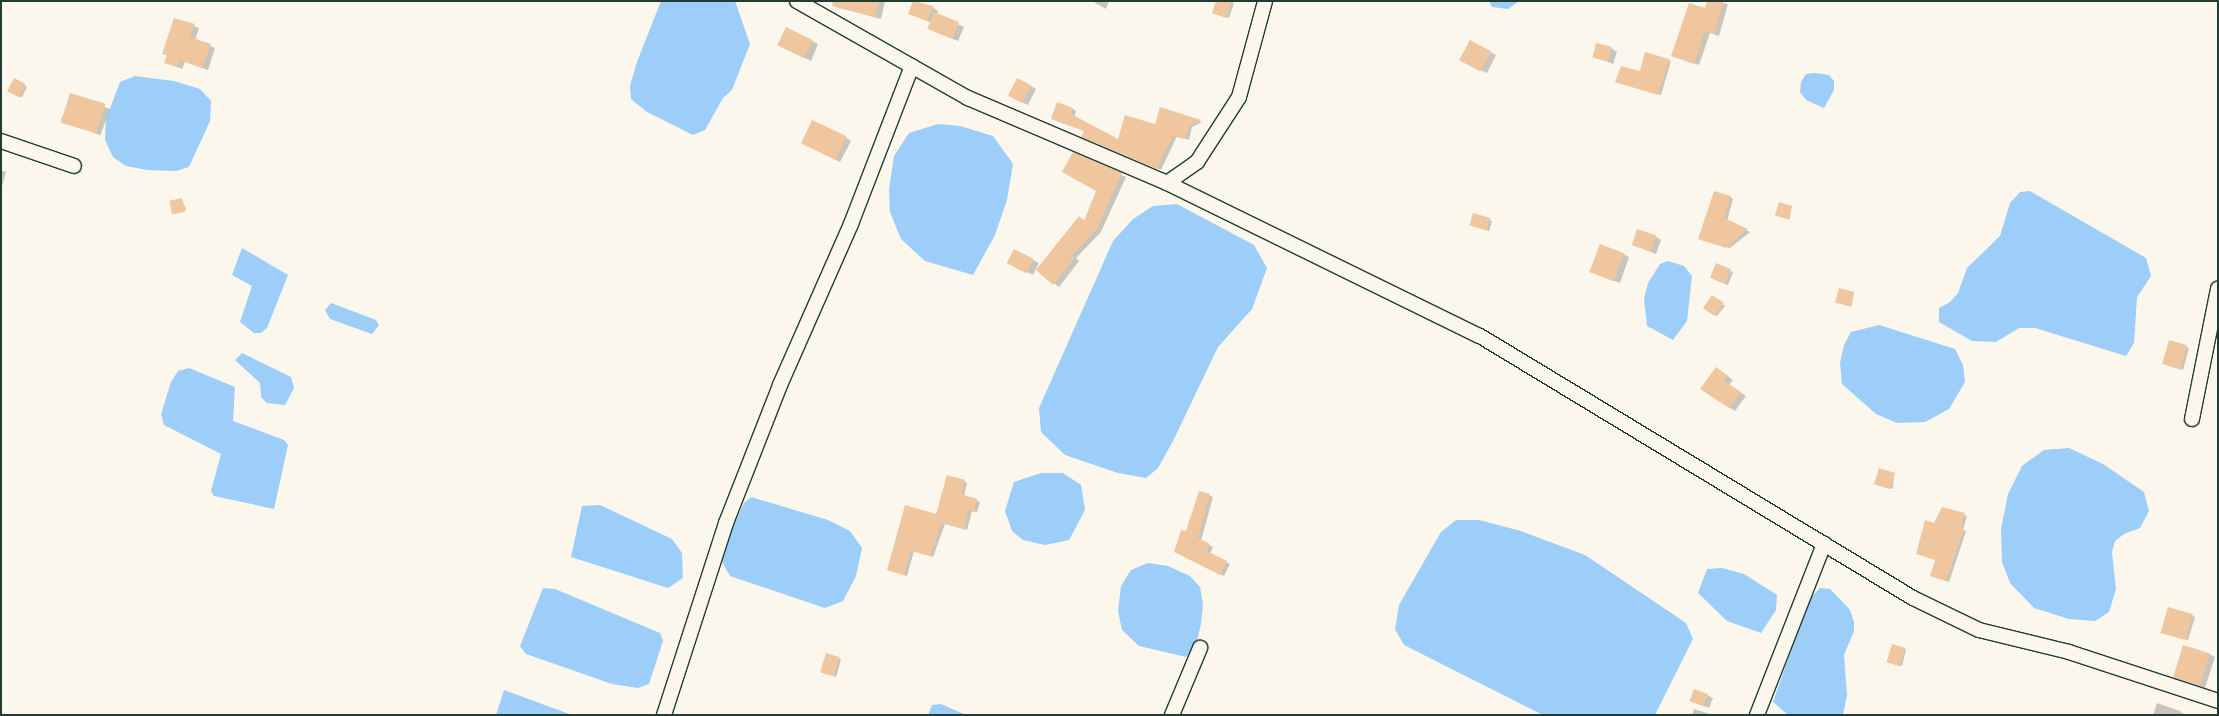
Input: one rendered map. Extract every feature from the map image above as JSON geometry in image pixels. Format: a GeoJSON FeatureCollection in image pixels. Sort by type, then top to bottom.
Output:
{"type":"FeatureCollection","features":[{"type":"Feature","properties":{"kind":"street"},"geometry":{"type":"LineString","coordinates":[[797,1],[968,98],[1167,183],[1480,336],[1913,598],[1979,630],[2070,652],[2218,701]]}},
{"type":"Feature","properties":{"kind":"street"},"geometry":{"type":"LineString","coordinates":[[1167,183],[1197,162],[1240,97],[1265,1]]}},
{"type":"Feature","properties":{"kind":"street"},"geometry":{"type":"LineString","coordinates":[[664,715],[726,523],[780,385],[851,224],[912,66]]}},
{"type":"Feature","properties":{"kind":"street"},"geometry":{"type":"LineString","coordinates":[[1,141],[74,166]]}},
{"type":"Feature","properties":{"kind":"street"},"geometry":{"type":"LineString","coordinates":[[2192,419],[2218,289]]}},
{"type":"Feature","properties":{"kind":"street"},"geometry":{"type":"LineString","coordinates":[[1757,715],[1824,544]]}},
{"type":"Feature","properties":{"kind":"street"},"geometry":{"type":"LineString","coordinates":[[1172,715],[1200,648]]}},
{"type":"Feature","properties":{"kind":"water"},"geometry":{"type":"Polygon","coordinates":[[[661,1],[735,1],[750,44],[732,90],[723,98],[705,130],[693,135],[647,112],[631,99],[630,86],[637,62],[661,1]]]}},
{"type":"Feature","properties":{"kind":"water"},"geometry":{"type":"Polygon","coordinates":[[[1489,1],[1519,1],[1508,9],[1492,7],[1489,1]]]}},
{"type":"Feature","properties":{"kind":"water"},"geometry":{"type":"Polygon","coordinates":[[[1806,74],[1829,75],[1834,81],[1834,90],[1824,108],[1806,100],[1800,92],[1801,82],[1806,74]]]}},
{"type":"Feature","properties":{"kind":"water"},"geometry":{"type":"Polygon","coordinates":[[[135,76],[174,81],[200,89],[211,101],[210,121],[189,167],[176,171],[147,170],[126,166],[113,157],[105,140],[106,119],[120,82],[135,76]]]}},
{"type":"Feature","properties":{"kind":"water"},"geometry":{"type":"Polygon","coordinates":[[[938,124],[960,126],[993,136],[1013,164],[1007,200],[995,235],[973,275],[925,261],[901,239],[890,212],[889,189],[894,156],[909,133],[938,124]]]}},
{"type":"Feature","properties":{"kind":"water"},"geometry":{"type":"Polygon","coordinates":[[[2030,191],[2146,258],[2151,276],[2137,297],[2134,343],[2126,356],[2035,328],[2019,328],[1996,342],[1972,341],[1939,322],[1939,308],[1950,302],[1958,293],[1967,268],[2000,236],[2010,203],[2020,192],[2030,191]]]}},
{"type":"Feature","properties":{"kind":"water"},"geometry":{"type":"Polygon","coordinates":[[[1177,204],[1254,245],[1267,268],[1252,309],[1218,347],[1173,441],[1158,468],[1146,478],[1118,473],[1065,455],[1041,432],[1039,408],[1113,241],[1133,219],[1153,206],[1177,204]]]}},
{"type":"Feature","properties":{"kind":"water"},"geometry":{"type":"Polygon","coordinates":[[[242,248],[288,275],[267,328],[261,333],[254,333],[240,322],[252,286],[232,275],[242,248]]]}},
{"type":"Feature","properties":{"kind":"water"},"geometry":{"type":"Polygon","coordinates":[[[1668,261],[1684,266],[1692,276],[1687,321],[1673,340],[1647,326],[1644,298],[1648,283],[1660,264],[1668,261]]]}},
{"type":"Feature","properties":{"kind":"water"},"geometry":{"type":"Polygon","coordinates":[[[331,303],[376,320],[379,325],[372,334],[330,319],[325,310],[331,303]]]}},
{"type":"Feature","properties":{"kind":"water"},"geometry":{"type":"Polygon","coordinates":[[[1879,325],[1955,349],[1963,365],[1965,382],[1949,409],[1925,422],[1897,423],[1876,414],[1842,384],[1840,363],[1844,345],[1851,332],[1879,325]]]}},
{"type":"Feature","properties":{"kind":"water"},"geometry":{"type":"Polygon","coordinates":[[[242,353],[291,377],[294,388],[285,405],[267,403],[261,397],[260,383],[235,360],[242,353]]]}},
{"type":"Feature","properties":{"kind":"water"},"geometry":{"type":"Polygon","coordinates":[[[189,368],[235,387],[233,421],[284,440],[288,445],[274,509],[214,496],[211,491],[221,454],[164,425],[161,414],[171,382],[178,371],[189,368]]]}},
{"type":"Feature","properties":{"kind":"water"},"geometry":{"type":"Polygon","coordinates":[[[2069,448],[2103,464],[2144,492],[2149,511],[2140,528],[2124,534],[2115,541],[2112,552],[2116,589],[2109,612],[2095,621],[2069,619],[2034,608],[2010,583],[2002,562],[2001,529],[2008,494],[2022,466],[2044,450],[2069,448]]]}},
{"type":"Feature","properties":{"kind":"water"},"geometry":{"type":"Polygon","coordinates":[[[1041,473],[1063,473],[1081,485],[1085,510],[1069,540],[1045,545],[1023,540],[1012,531],[1005,511],[1014,482],[1041,473]]]}},
{"type":"Feature","properties":{"kind":"water"},"geometry":{"type":"Polygon","coordinates":[[[751,497],[828,520],[850,531],[862,548],[856,576],[843,601],[825,608],[730,576],[721,560],[722,551],[744,503],[751,497]]]}},
{"type":"Feature","properties":{"kind":"water"},"geometry":{"type":"Polygon","coordinates":[[[600,505],[672,539],[682,553],[683,578],[668,588],[571,557],[582,506],[600,505]]]}},
{"type":"Feature","properties":{"kind":"water"},"geometry":{"type":"Polygon","coordinates":[[[1456,520],[1479,520],[1521,531],[1585,555],[1686,623],[1693,639],[1655,715],[1543,715],[1404,645],[1395,629],[1399,605],[1441,532],[1456,520]]]}},
{"type":"Feature","properties":{"kind":"water"},"geometry":{"type":"Polygon","coordinates":[[[1148,563],[1168,566],[1190,576],[1200,587],[1203,604],[1201,624],[1195,649],[1186,657],[1139,646],[1122,630],[1118,611],[1121,586],[1131,570],[1148,563]]]}},
{"type":"Feature","properties":{"kind":"water"},"geometry":{"type":"Polygon","coordinates":[[[1722,568],[1744,574],[1777,595],[1776,610],[1761,633],[1727,621],[1698,593],[1707,569],[1722,568]]]}},
{"type":"Feature","properties":{"kind":"water"},"geometry":{"type":"Polygon","coordinates":[[[543,588],[555,589],[660,633],[663,641],[649,684],[638,688],[612,684],[526,654],[520,646],[543,588]]]}},
{"type":"Feature","properties":{"kind":"water"},"geometry":{"type":"Polygon","coordinates":[[[1820,588],[1830,589],[1838,597],[1850,610],[1854,622],[1854,631],[1844,655],[1847,695],[1843,715],[1788,715],[1773,702],[1809,599],[1820,588]]]}},
{"type":"Feature","properties":{"kind":"water"},"geometry":{"type":"Polygon","coordinates":[[[504,690],[572,715],[496,715],[504,690]]]}},
{"type":"Feature","properties":{"kind":"water"},"geometry":{"type":"Polygon","coordinates":[[[941,704],[966,715],[928,715],[932,705],[941,704]]]}},
{"type":"Feature","properties":{"kind":"building"},"geometry":{"type":"Polygon","coordinates":[[[833,1],[879,1],[875,17],[832,6],[833,1]]]}},
{"type":"Feature","properties":{"kind":"building"},"geometry":{"type":"Polygon","coordinates":[[[913,1],[933,6],[927,21],[908,14],[913,1]]]}},
{"type":"Feature","properties":{"kind":"building"},"geometry":{"type":"Polygon","coordinates":[[[1216,1],[1232,1],[1226,18],[1212,13],[1216,1]]]}},
{"type":"Feature","properties":{"kind":"building"},"geometry":{"type":"Polygon","coordinates":[[[1707,1],[1724,1],[1714,34],[1705,31],[1694,64],[1671,56],[1689,3],[1705,8],[1707,1]]]}},
{"type":"Feature","properties":{"kind":"building"},"geometry":{"type":"Polygon","coordinates":[[[934,12],[959,22],[952,39],[927,29],[934,12]]]}},
{"type":"Feature","properties":{"kind":"building"},"geometry":{"type":"Polygon","coordinates":[[[174,18],[195,24],[190,37],[211,44],[202,68],[180,60],[177,67],[164,63],[167,55],[162,54],[174,18]]]}},
{"type":"Feature","properties":{"kind":"building"},"geometry":{"type":"Polygon","coordinates":[[[786,27],[813,40],[804,58],[777,45],[786,27]]]}},
{"type":"Feature","properties":{"kind":"building"},"geometry":{"type":"Polygon","coordinates":[[[1470,40],[1491,51],[1480,72],[1459,60],[1470,40]]]}},
{"type":"Feature","properties":{"kind":"building"},"geometry":{"type":"Polygon","coordinates":[[[1596,43],[1612,47],[1608,61],[1592,58],[1596,43]]]}},
{"type":"Feature","properties":{"kind":"building"},"geometry":{"type":"Polygon","coordinates":[[[1645,52],[1669,59],[1658,95],[1615,82],[1621,66],[1640,71],[1645,52]]]}},
{"type":"Feature","properties":{"kind":"building"},"geometry":{"type":"Polygon","coordinates":[[[14,78],[26,84],[19,97],[7,91],[14,78]]]}},
{"type":"Feature","properties":{"kind":"building"},"geometry":{"type":"Polygon","coordinates":[[[1017,78],[1031,85],[1022,103],[1008,96],[1017,78]]]}},
{"type":"Feature","properties":{"kind":"building"},"geometry":{"type":"Polygon","coordinates":[[[70,93],[105,104],[96,133],[61,123],[70,93]]]}},
{"type":"Feature","properties":{"kind":"building"},"geometry":{"type":"Polygon","coordinates":[[[1057,102],[1073,108],[1071,114],[1118,139],[1125,115],[1155,124],[1160,107],[1201,120],[1189,126],[1185,139],[1173,136],[1157,169],[1081,137],[1084,131],[1051,119],[1057,102]]]}},
{"type":"Feature","properties":{"kind":"building"},"geometry":{"type":"Polygon","coordinates":[[[812,120],[846,136],[835,160],[801,144],[812,120]]]}},
{"type":"Feature","properties":{"kind":"building"},"geometry":{"type":"Polygon","coordinates":[[[1073,152],[1122,173],[1097,229],[1072,255],[1075,257],[1053,285],[1036,270],[1079,216],[1084,221],[1096,191],[1062,172],[1073,152]]]}},
{"type":"Feature","properties":{"kind":"building"},"geometry":{"type":"Polygon","coordinates":[[[1714,191],[1731,196],[1724,218],[1748,229],[1726,248],[1698,239],[1714,191]]]}},
{"type":"Feature","properties":{"kind":"building"},"geometry":{"type":"Polygon","coordinates":[[[182,198],[185,212],[172,214],[169,201],[182,198]]]}},
{"type":"Feature","properties":{"kind":"building"},"geometry":{"type":"Polygon","coordinates":[[[1779,202],[1792,206],[1788,219],[1775,215],[1779,202]]]}},
{"type":"Feature","properties":{"kind":"building"},"geometry":{"type":"Polygon","coordinates":[[[1473,213],[1490,218],[1487,230],[1469,225],[1473,213]]]}},
{"type":"Feature","properties":{"kind":"building"},"geometry":{"type":"Polygon","coordinates":[[[1637,229],[1656,235],[1651,251],[1632,245],[1637,229]]]}},
{"type":"Feature","properties":{"kind":"building"},"geometry":{"type":"Polygon","coordinates":[[[1600,244],[1624,253],[1614,281],[1589,272],[1600,244]]]}},
{"type":"Feature","properties":{"kind":"building"},"geometry":{"type":"Polygon","coordinates":[[[1014,249],[1034,259],[1026,273],[1007,263],[1014,249]]]}},
{"type":"Feature","properties":{"kind":"building"},"geometry":{"type":"Polygon","coordinates":[[[1716,263],[1731,269],[1725,284],[1710,278],[1716,263]]]}},
{"type":"Feature","properties":{"kind":"building"},"geometry":{"type":"Polygon","coordinates":[[[1839,288],[1854,292],[1851,307],[1835,302],[1839,288]]]}},
{"type":"Feature","properties":{"kind":"building"},"geometry":{"type":"Polygon","coordinates":[[[1712,295],[1724,303],[1715,316],[1703,308],[1712,295]]]}},
{"type":"Feature","properties":{"kind":"building"},"geometry":{"type":"Polygon","coordinates":[[[2169,340],[2187,345],[2180,369],[2162,364],[2169,340]]]}},
{"type":"Feature","properties":{"kind":"building"},"geometry":{"type":"Polygon","coordinates":[[[1716,367],[1728,376],[1724,381],[1741,392],[1729,408],[1700,389],[1716,367]]]}},
{"type":"Feature","properties":{"kind":"building"},"geometry":{"type":"Polygon","coordinates":[[[1879,468],[1895,473],[1890,489],[1874,484],[1879,468]]]}},
{"type":"Feature","properties":{"kind":"building"},"geometry":{"type":"Polygon","coordinates":[[[947,475],[965,480],[961,494],[977,499],[974,512],[969,510],[964,529],[942,523],[930,556],[911,551],[904,575],[887,570],[905,505],[936,514],[947,475]]]}},
{"type":"Feature","properties":{"kind":"building"},"geometry":{"type":"Polygon","coordinates":[[[1199,491],[1210,494],[1198,538],[1210,544],[1207,551],[1227,561],[1220,575],[1174,552],[1181,530],[1186,531],[1199,491]]]}},
{"type":"Feature","properties":{"kind":"building"},"geometry":{"type":"Polygon","coordinates":[[[1942,507],[1965,513],[1961,528],[1964,529],[1946,581],[1930,576],[1935,560],[1916,554],[1925,520],[1934,523],[1942,507]]]}},
{"type":"Feature","properties":{"kind":"building"},"geometry":{"type":"Polygon","coordinates":[[[2168,607],[2193,614],[2186,640],[2161,633],[2168,607]]]}},
{"type":"Feature","properties":{"kind":"building"},"geometry":{"type":"Polygon","coordinates":[[[1892,644],[1905,648],[1900,666],[1886,662],[1892,644]]]}},
{"type":"Feature","properties":{"kind":"building"},"geometry":{"type":"Polygon","coordinates":[[[2183,645],[2210,653],[2200,686],[2173,678],[2183,645]]]}},
{"type":"Feature","properties":{"kind":"building"},"geometry":{"type":"Polygon","coordinates":[[[826,653],[839,657],[834,676],[820,672],[826,653]]]}},
{"type":"Feature","properties":{"kind":"building"},"geometry":{"type":"Polygon","coordinates":[[[1694,689],[1708,694],[1704,706],[1690,701],[1694,689]]]}}]}
